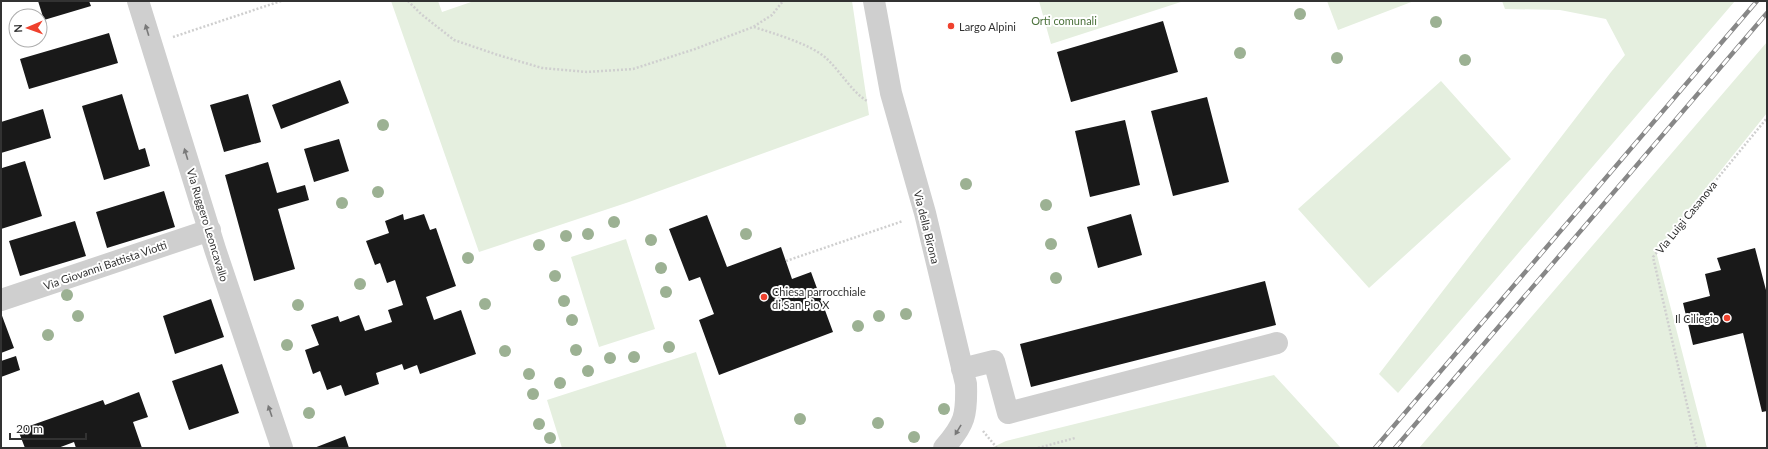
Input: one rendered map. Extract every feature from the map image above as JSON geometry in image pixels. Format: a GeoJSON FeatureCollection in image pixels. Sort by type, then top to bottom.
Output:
{"type":"FeatureCollection","features":[{"type":"Feature","properties":{"kind":"street","name":"Via Ruggero Leoncavallo"},"geometry":{"type":"LineString","coordinates":[[138,1],[210,230],[282,448]]}},
{"type":"Feature","properties":{"kind":"street","name":"Via della Birona"},"geometry":{"type":"LineString","coordinates":[[874,1],[891,93],[925,213],[952,331],[966,384],[967,409],[963,423],[955,436],[944,448]]}},
{"type":"Feature","properties":{"kind":"street","name":"Via Giovanni Battista Viotti"},"geometry":{"type":"LineString","coordinates":[[1,300],[210,230]]}},
{"type":"Feature","properties":{"kind":"street"},"geometry":{"type":"LineString","coordinates":[[962,369],[994,361],[1008,413],[1277,343]]}},
{"type":"Feature","properties":{"kind":"path"},"geometry":{"type":"LineString","coordinates":[[151,45],[281,1]]}},
{"type":"Feature","properties":{"kind":"path"},"geometry":{"type":"LineString","coordinates":[[408,1],[421,14],[454,40],[498,56],[542,68],[586,72],[633,69],[753,27],[772,15],[783,1]]}},
{"type":"Feature","properties":{"kind":"path"},"geometry":{"type":"LineString","coordinates":[[753,27],[783,36],[808,47],[826,58],[850,86],[867,101],[891,93]]}},
{"type":"Feature","properties":{"kind":"path","name":"Via Luigi Casanova"},"geometry":{"type":"LineString","coordinates":[[1697,448],[1653,257],[1767,118]]}},
{"type":"Feature","properties":{"kind":"path"},"geometry":{"type":"LineString","coordinates":[[786,261],[925,213]]}},
{"type":"Feature","properties":{"kind":"path"},"geometry":{"type":"LineString","coordinates":[[982,430],[997,448]]}},
{"type":"Feature","properties":{"kind":"path"},"geometry":{"type":"LineString","coordinates":[[1038,448],[1075,438]]}},
{"type":"Feature","properties":{"kind":"green space"},"geometry":{"type":"Polygon","coordinates":[[[391,1],[438,1],[442,12],[474,1],[852,1],[869,115],[629,202],[479,252],[391,1]]]}},
{"type":"Feature","properties":{"kind":"green space","name":"Orti comunali"},"geometry":{"type":"Polygon","coordinates":[[[1039,1],[1184,1],[1051,44],[1039,1]]]}},
{"type":"Feature","properties":{"kind":"green space"},"geometry":{"type":"Polygon","coordinates":[[[1327,1],[1414,1],[1338,30],[1327,1]]]}},
{"type":"Feature","properties":{"kind":"green space"},"geometry":{"type":"Polygon","coordinates":[[[1502,1],[1735,1],[1398,393],[1379,374],[1625,55],[1606,19],[1560,10],[1505,9],[1502,1]]]}},
{"type":"Feature","properties":{"kind":"green space"},"geometry":{"type":"Polygon","coordinates":[[[1767,42],[1767,113],[1656,251],[1707,448],[1419,448],[1767,42]]]}},
{"type":"Feature","properties":{"kind":"green space"},"geometry":{"type":"Polygon","coordinates":[[[1441,81],[1511,159],[1369,288],[1298,209],[1441,81]]]}},
{"type":"Feature","properties":{"kind":"green space"},"geometry":{"type":"Polygon","coordinates":[[[626,239],[655,329],[599,347],[571,257],[626,239]]]}},
{"type":"Feature","properties":{"kind":"green space"},"geometry":{"type":"Polygon","coordinates":[[[696,352],[727,448],[562,448],[547,400],[696,352]]]}},
{"type":"Feature","properties":{"kind":"green space"},"geometry":{"type":"Polygon","coordinates":[[[1274,375],[1341,448],[991,448],[1006,441],[1274,375]]]}},
{"type":"Feature","properties":{"kind":"building"},"geometry":{"type":"Polygon","coordinates":[[[38,1],[89,1],[91,6],[48,19],[48,8],[40,8],[38,1]]]}},
{"type":"Feature","properties":{"kind":"building"},"geometry":{"type":"Polygon","coordinates":[[[1163,21],[1178,72],[1071,102],[1057,52],[1163,21]]]}},
{"type":"Feature","properties":{"kind":"building"},"geometry":{"type":"Polygon","coordinates":[[[109,33],[118,63],[29,89],[20,59],[109,33]]]}},
{"type":"Feature","properties":{"kind":"building"},"geometry":{"type":"Polygon","coordinates":[[[340,80],[349,103],[281,129],[272,105],[340,80]]]}},
{"type":"Feature","properties":{"kind":"building"},"geometry":{"type":"Polygon","coordinates":[[[122,94],[139,150],[145,148],[150,166],[104,180],[82,106],[122,94]]]}},
{"type":"Feature","properties":{"kind":"building"},"geometry":{"type":"Polygon","coordinates":[[[248,94],[261,142],[224,152],[210,105],[248,94]]]}},
{"type":"Feature","properties":{"kind":"building"},"geometry":{"type":"Polygon","coordinates":[[[1207,97],[1229,182],[1173,196],[1151,111],[1207,97]]]}},
{"type":"Feature","properties":{"kind":"building"},"geometry":{"type":"Polygon","coordinates":[[[43,109],[51,138],[1,153],[1,122],[43,109]]]}},
{"type":"Feature","properties":{"kind":"building"},"geometry":{"type":"Polygon","coordinates":[[[1125,120],[1140,185],[1090,197],[1075,131],[1125,120]]]}},
{"type":"Feature","properties":{"kind":"building"},"geometry":{"type":"Polygon","coordinates":[[[339,139],[349,171],[314,182],[304,149],[339,139]]]}},
{"type":"Feature","properties":{"kind":"building"},"geometry":{"type":"Polygon","coordinates":[[[25,161],[42,216],[1,229],[1,165],[2,168],[25,161]]]}},
{"type":"Feature","properties":{"kind":"building"},"geometry":{"type":"Polygon","coordinates":[[[268,162],[277,193],[305,185],[309,200],[278,209],[295,269],[254,281],[225,175],[268,162]]]}},
{"type":"Feature","properties":{"kind":"building"},"geometry":{"type":"Polygon","coordinates":[[[164,191],[175,227],[107,248],[96,212],[164,191]]]}},
{"type":"Feature","properties":{"kind":"building"},"geometry":{"type":"Polygon","coordinates":[[[403,214],[404,220],[424,214],[430,230],[436,228],[456,286],[426,297],[434,320],[461,310],[476,354],[420,374],[417,365],[404,370],[402,364],[376,373],[379,384],[345,396],[341,385],[327,390],[320,371],[313,374],[305,350],[319,345],[311,325],[338,316],[340,322],[359,315],[365,331],[392,322],[388,310],[403,305],[395,280],[387,283],[380,263],[375,265],[366,241],[389,233],[385,221],[403,214]]]}},
{"type":"Feature","properties":{"kind":"building"},"geometry":{"type":"Polygon","coordinates":[[[1131,214],[1142,255],[1098,268],[1087,227],[1131,214]]]}},
{"type":"Feature","properties":{"kind":"building","name":"Chiesa parrocchiale di San Pio X"},"geometry":{"type":"Polygon","coordinates":[[[707,215],[727,267],[781,247],[792,279],[811,272],[833,332],[719,375],[699,320],[714,314],[700,277],[689,281],[669,229],[707,215]]]}},
{"type":"Feature","properties":{"kind":"building"},"geometry":{"type":"Polygon","coordinates":[[[75,221],[86,256],[20,276],[9,241],[75,221]]]}},
{"type":"Feature","properties":{"kind":"building","name":"Il Ciliegio"},"geometry":{"type":"Polygon","coordinates":[[[1755,248],[1766,290],[1767,289],[1767,411],[1762,412],[1743,333],[1693,345],[1683,303],[1710,296],[1705,274],[1721,270],[1717,258],[1755,248]]]}},
{"type":"Feature","properties":{"kind":"building"},"geometry":{"type":"Polygon","coordinates":[[[1265,281],[1276,325],[1031,387],[1020,344],[1265,281]]]}},
{"type":"Feature","properties":{"kind":"building"},"geometry":{"type":"Polygon","coordinates":[[[211,299],[224,337],[175,354],[163,316],[211,299]]]}},
{"type":"Feature","properties":{"kind":"building"},"geometry":{"type":"Polygon","coordinates":[[[1,313],[14,348],[1,353],[1,313]]]}},
{"type":"Feature","properties":{"kind":"building"},"geometry":{"type":"Polygon","coordinates":[[[16,356],[20,370],[1,377],[1,361],[16,356]]]}},
{"type":"Feature","properties":{"kind":"building"},"geometry":{"type":"Polygon","coordinates":[[[222,364],[239,413],[189,430],[172,381],[222,364]]]}},
{"type":"Feature","properties":{"kind":"building"},"geometry":{"type":"Polygon","coordinates":[[[139,392],[148,417],[133,422],[142,448],[76,448],[74,442],[58,448],[25,448],[18,430],[103,400],[105,405],[139,392]]]}},
{"type":"Feature","properties":{"kind":"building"},"geometry":{"type":"Polygon","coordinates":[[[345,436],[349,448],[314,448],[345,436]]]}},
{"type":"Feature","properties":{"kind":"railway"},"geometry":{"type":"LineString","coordinates":[[1375,448],[1757,1]]}},
{"type":"Feature","properties":{"kind":"railway"},"geometry":{"type":"LineString","coordinates":[[1395,448],[1767,13]]}},
{"type":"Feature","properties":{"kind":"place","name":"Largo Alpini"},"geometry":{"type":"Point","coordinates":[951,26]}},
{"type":"Feature","properties":{"kind":"place","name":"Chiesa parrocchiale di San Pio X"},"geometry":{"type":"Point","coordinates":[764,297]}},
{"type":"Feature","properties":{"kind":"place","name":"Il Ciliegio"},"geometry":{"type":"Point","coordinates":[1727,318]}}]}
